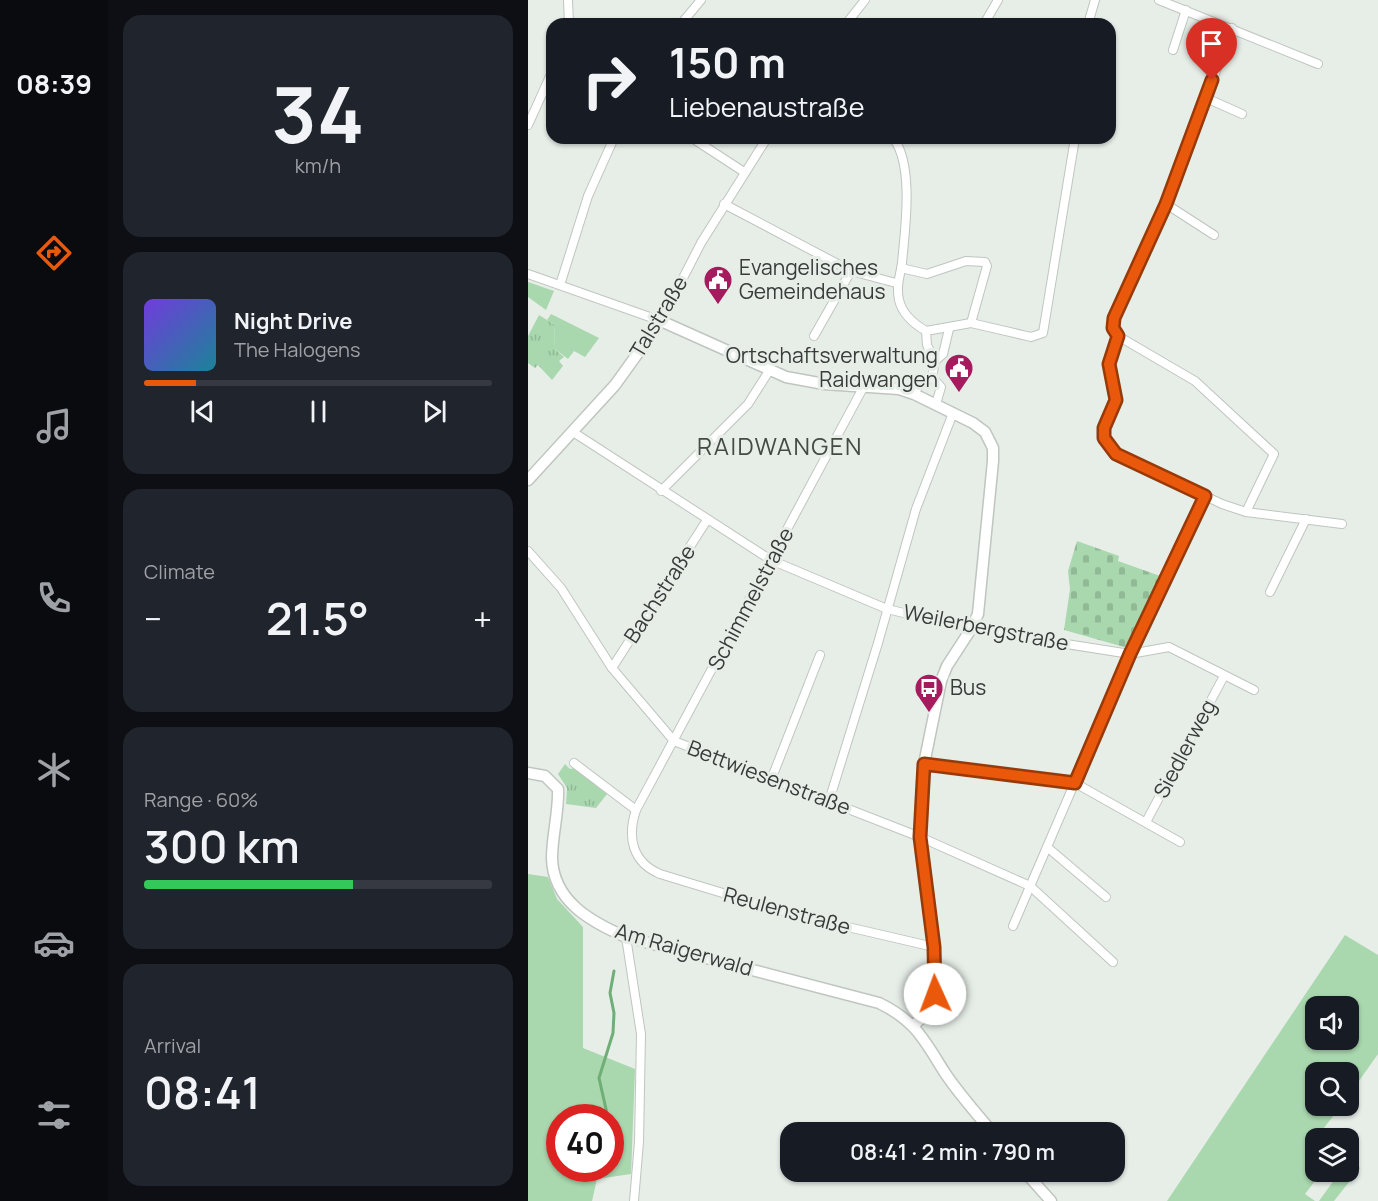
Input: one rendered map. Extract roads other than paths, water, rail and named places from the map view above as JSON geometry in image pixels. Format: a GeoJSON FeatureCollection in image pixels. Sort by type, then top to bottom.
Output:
{"type":"FeatureCollection","features":[{"type":"Feature","properties":{"kind":"street"},"geometry":{"type":"LineString","coordinates":[[568,0],[569,18]]}},
{"type":"Feature","properties":{"kind":"street"},"geometry":{"type":"LineString","coordinates":[[686,18],[701,0]]}},
{"type":"Feature","properties":{"kind":"street"},"geometry":{"type":"LineString","coordinates":[[851,18],[865,0]]}},
{"type":"Feature","properties":{"kind":"street"},"geometry":{"type":"LineString","coordinates":[[988,18],[998,0]]}},
{"type":"Feature","properties":{"kind":"street"},"geometry":{"type":"LineString","coordinates":[[1090,18],[1095,0]]}},
{"type":"Feature","properties":{"kind":"street"},"geometry":{"type":"LineString","coordinates":[[1159,0],[1318,64]]}},
{"type":"Feature","properties":{"kind":"street"},"geometry":{"type":"LineString","coordinates":[[1173,50],[1186,10]]}},
{"type":"Feature","properties":{"kind":"street"},"geometry":{"type":"LineString","coordinates":[[1232,28],[1166,204],[1114,318],[1113,328],[1118,336],[1195,381],[1274,454],[1246,512]]}},
{"type":"Feature","properties":{"kind":"street"},"geometry":{"type":"LineString","coordinates":[[528,125],[546,85]]}},
{"type":"Feature","properties":{"kind":"street"},"geometry":{"type":"LineString","coordinates":[[1206,98],[1242,114]]}},
{"type":"Feature","properties":{"kind":"street"},"geometry":{"type":"LineString","coordinates":[[560,285],[588,196],[611,144]]}},
{"type":"Feature","properties":{"kind":"street"},"geometry":{"type":"LineString","coordinates":[[701,144],[744,172]]}},
{"type":"Feature","properties":{"kind":"street","name":"Talstraße"},"geometry":{"type":"LineString","coordinates":[[528,480],[615,385],[661,321],[724,204],[762,144]]}},
{"type":"Feature","properties":{"kind":"street"},"geometry":{"type":"LineString","coordinates":[[896,144],[903,154],[906,173],[901,268],[896,283],[901,306],[913,322],[926,331],[971,323],[1031,337],[1043,333],[1074,144]]}},
{"type":"Feature","properties":{"kind":"street"},"geometry":{"type":"LineString","coordinates":[[724,204],[851,271],[896,283]]}},
{"type":"Feature","properties":{"kind":"street"},"geometry":{"type":"LineString","coordinates":[[1166,204],[1214,235]]}},
{"type":"Feature","properties":{"kind":"street"},"geometry":{"type":"LineString","coordinates":[[901,268],[927,274],[966,261],[985,262],[987,266],[971,323]]}},
{"type":"Feature","properties":{"kind":"street"},"geometry":{"type":"LineString","coordinates":[[814,336],[851,271]]}},
{"type":"Feature","properties":{"kind":"street"},"geometry":{"type":"LineString","coordinates":[[528,274],[661,321],[769,371],[813,382],[899,389],[936,404],[985,432],[993,448],[981,597],[971,629],[947,666],[941,681],[924,764],[920,837],[934,947],[935,994],[927,1014],[914,1025],[961,1095],[984,1122]]}},
{"type":"Feature","properties":{"kind":"street"},"geometry":{"type":"LineString","coordinates":[[935,361],[943,354],[949,328]]}},
{"type":"Feature","properties":{"kind":"street"},"geometry":{"type":"LineString","coordinates":[[926,331],[927,345],[935,361],[932,377]]}},
{"type":"Feature","properties":{"kind":"street"},"geometry":{"type":"LineString","coordinates":[[1118,336],[1109,364],[1116,400],[1104,428],[1104,438],[1116,454],[1205,496],[1246,512],[1342,524]]}},
{"type":"Feature","properties":{"kind":"street"},"geometry":{"type":"LineString","coordinates":[[662,490],[748,404],[769,371]]}},
{"type":"Feature","properties":{"kind":"street"},"geometry":{"type":"LineString","coordinates":[[914,394],[921,382],[932,377]]}},
{"type":"Feature","properties":{"kind":"street"},"geometry":{"type":"LineString","coordinates":[[932,377],[941,387],[936,404]]}},
{"type":"Feature","properties":{"kind":"street","name":"Schimmelstraße"},"geometry":{"type":"LineString","coordinates":[[644,865],[632,843],[630,833],[636,810],[864,386]]}},
{"type":"Feature","properties":{"kind":"street"},"geometry":{"type":"LineString","coordinates":[[829,801],[916,509],[953,413]]}},
{"type":"Feature","properties":{"kind":"street","name":"Weilerbergstraße"},"geometry":{"type":"LineString","coordinates":[[573,432],[771,560],[887,609],[971,629],[1130,654],[1169,647],[1254,690]]}},
{"type":"Feature","properties":{"kind":"street"},"geometry":{"type":"LineString","coordinates":[[1013,926],[1130,654],[1205,496]]}},
{"type":"Feature","properties":{"kind":"street"},"geometry":{"type":"LineString","coordinates":[[1270,592],[1306,519]]}},
{"type":"Feature","properties":{"kind":"street","name":"Bachstraße"},"geometry":{"type":"LineString","coordinates":[[612,668],[707,520]]}},
{"type":"Feature","properties":{"kind":"street","name":"Bettwiesenstraße"},"geometry":{"type":"LineString","coordinates":[[528,551],[561,588],[612,668],[674,741],[920,837],[1030,886],[1113,962]]}},
{"type":"Feature","properties":{"kind":"street"},"geometry":{"type":"LineString","coordinates":[[771,780],[820,655]]}},
{"type":"Feature","properties":{"kind":"street","name":"Siedlerweg"},"geometry":{"type":"LineString","coordinates":[[1146,822],[1224,676]]}},
{"type":"Feature","properties":{"kind":"street"},"geometry":{"type":"LineString","coordinates":[[574,763],[636,810]]}},
{"type":"Feature","properties":{"kind":"street"},"geometry":{"type":"LineString","coordinates":[[924,764],[1075,783],[1179,842]]}},
{"type":"Feature","properties":{"kind":"street","name":"Am Raigerwald"},"geometry":{"type":"LineString","coordinates":[[528,773],[545,776],[558,789],[552,857],[554,874],[560,889],[588,918],[626,937],[879,1003],[898,1012],[914,1025]]}},
{"type":"Feature","properties":{"kind":"street"},"geometry":{"type":"LineString","coordinates":[[1047,847],[1106,897]]}},
{"type":"Feature","properties":{"kind":"street","name":"Reulenstraße"},"geometry":{"type":"LineString","coordinates":[[644,865],[660,874],[792,914],[934,947]]}},
{"type":"Feature","properties":{"kind":"street"},"geometry":{"type":"LineString","coordinates":[[626,937],[642,1045],[639,1142],[634,1201]]}},
{"type":"Feature","properties":{"kind":"street"},"geometry":{"type":"LineString","coordinates":[[1034,1182],[1051,1201]]}},
{"type":"Feature","properties":{"kind":"waterway"},"geometry":{"type":"LineString","coordinates":[[605,1104],[599,1078],[613,1033],[614,1013],[610,993],[614,971]]}},
{"type":"Feature","properties":{"kind":"place","name":"Evangelisches Gemeindehaus"},"geometry":{"type":"Point","coordinates":[718,306]}},
{"type":"Feature","properties":{"kind":"place","name":"Ortschaftsverwaltung Raidwangen"},"geometry":{"type":"Point","coordinates":[959,394]}},
{"type":"Feature","properties":{"kind":"place","name":"Bus"},"geometry":{"type":"Point","coordinates":[929,714]}},
{"type":"Feature","properties":{"kind":"district","name":"RAIDWANGEN"},"geometry":{"type":"Point","coordinates":[780,447]}}]}
